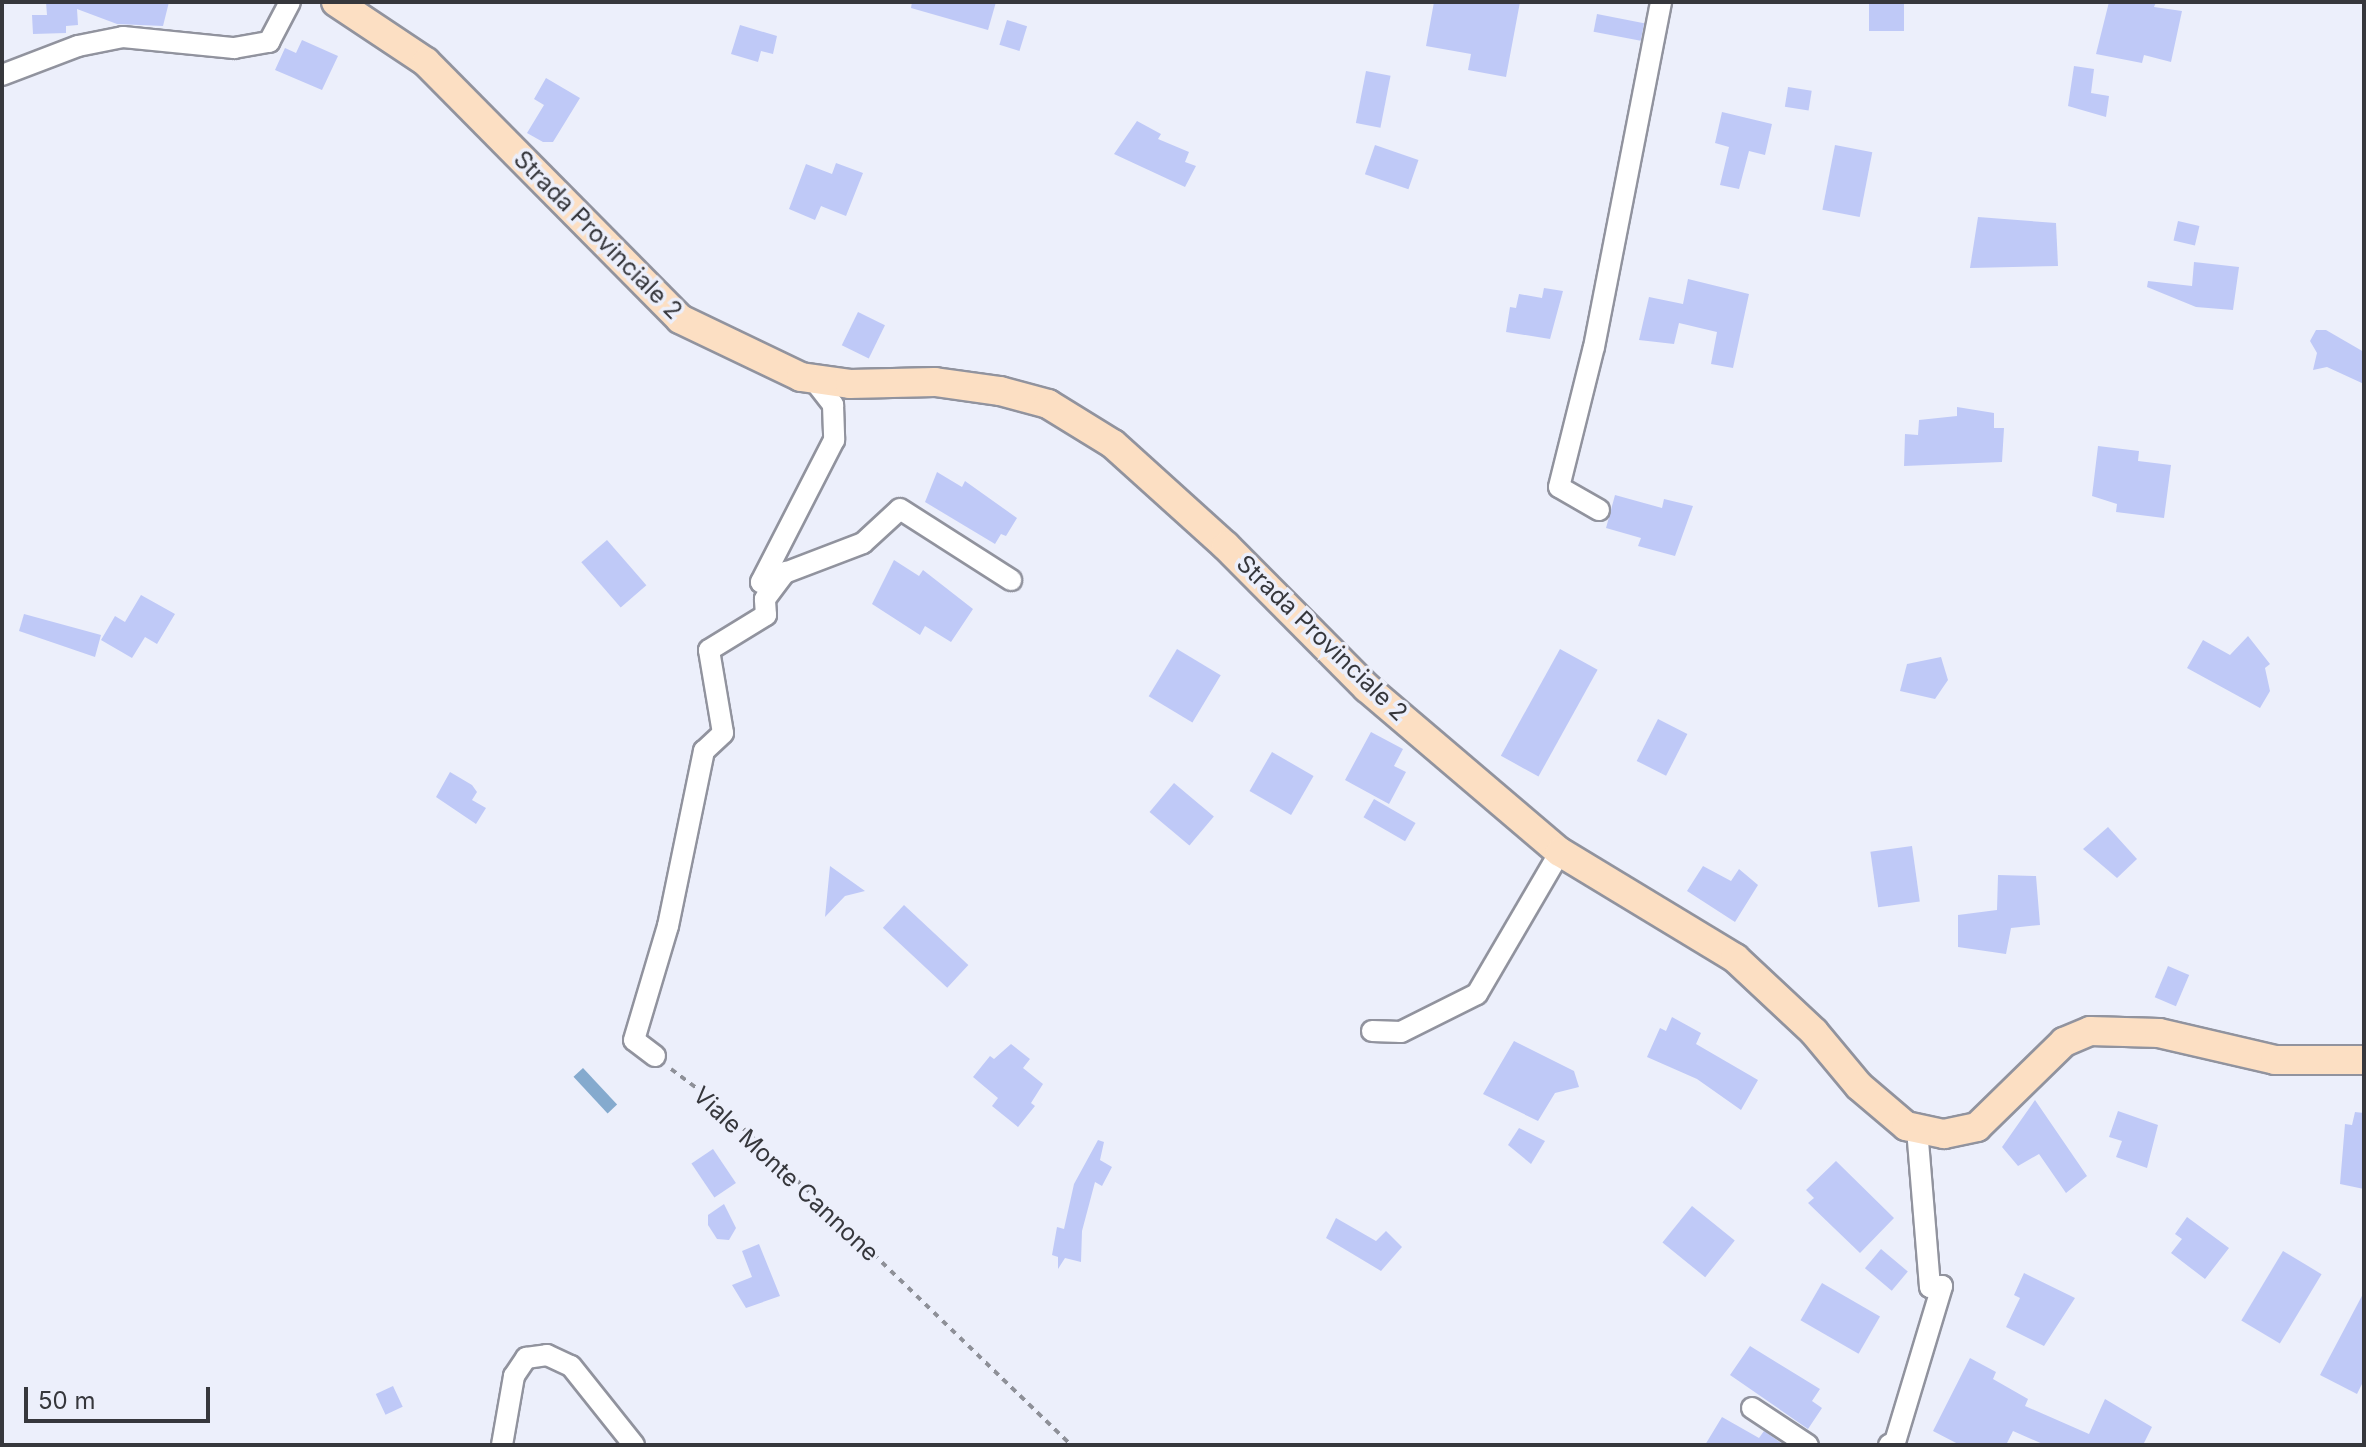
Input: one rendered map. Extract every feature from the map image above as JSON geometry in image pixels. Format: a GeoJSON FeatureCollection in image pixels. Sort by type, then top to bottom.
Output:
{"type":"FeatureCollection","features":[{"type":"Feature","properties":{"kind":"street"},"geometry":{"type":"LineString","coordinates":[[2,75],[78,46],[123,37],[234,48],[269,42],[290,2]]}},
{"type":"Feature","properties":{"kind":"street","name":"Strada Provinciale 2"},"geometry":{"type":"LineString","coordinates":[[336,2],[426,62],[680,319],[763,362],[813,379],[850,384],[935,382],[1000,391],[1048,404],[1113,444],[1226,546],[1367,688],[1560,852],[1735,958],[1814,1032],[1859,1086],[1906,1126],[1944,1134],[1977,1127],[2064,1042],[2090,1031],[2159,1033],[2275,1060],[2364,1060]]}},
{"type":"Feature","properties":{"kind":"street"},"geometry":{"type":"LineString","coordinates":[[1599,510],[1559,487],[1594,347],[1661,2]]}},
{"type":"Feature","properties":{"kind":"street"},"geometry":{"type":"LineString","coordinates":[[813,379],[833,405],[834,440],[761,582],[863,543],[900,509],[1011,580]]}},
{"type":"Feature","properties":{"kind":"street"},"geometry":{"type":"LineString","coordinates":[[655,1056],[634,1040],[668,926],[704,751],[723,733],[709,650],[766,615],[765,599],[785,572]]}},
{"type":"Feature","properties":{"kind":"street"},"geometry":{"type":"LineString","coordinates":[[1372,1031],[1401,1032],[1477,994],[1560,852]]}},
{"type":"Feature","properties":{"kind":"street"},"geometry":{"type":"LineString","coordinates":[[1889,1445],[1895,1442],[1942,1286],[1930,1287],[1917,1128]]}},
{"type":"Feature","properties":{"kind":"street"},"geometry":{"type":"LineString","coordinates":[[502,1445],[514,1376],[526,1358],[547,1355],[571,1366],[634,1445]]}},
{"type":"Feature","properties":{"kind":"street"},"geometry":{"type":"LineString","coordinates":[[1752,1408],[1808,1445]]}},
{"type":"Feature","properties":{"kind":"path","name":"Viale Monte Cannone"},"geometry":{"type":"LineString","coordinates":[[655,1056],[718,1104],[1071,1445]]}},
{"type":"Feature","properties":{"kind":"water"},"geometry":{"type":"Polygon","coordinates":[[[583,1068],[617,1105],[608,1113],[573,1077],[583,1068]]]}},
{"type":"Feature","properties":{"kind":"building"},"geometry":{"type":"Polygon","coordinates":[[[46,2],[169,2],[163,26],[117,24],[77,9],[78,25],[66,26],[66,33],[33,34],[32,15],[47,15],[46,2]]]}},
{"type":"Feature","properties":{"kind":"building"},"geometry":{"type":"Polygon","coordinates":[[[912,2],[996,2],[988,30],[911,8],[912,2]]]}},
{"type":"Feature","properties":{"kind":"building"},"geometry":{"type":"Polygon","coordinates":[[[1434,2],[1520,2],[1506,77],[1468,70],[1471,54],[1426,46],[1434,2]]]}},
{"type":"Feature","properties":{"kind":"building"},"geometry":{"type":"Polygon","coordinates":[[[1869,2],[1904,2],[1904,31],[1869,31],[1869,2]]]}},
{"type":"Feature","properties":{"kind":"building"},"geometry":{"type":"Polygon","coordinates":[[[2109,2],[2156,2],[2154,7],[2182,11],[2171,62],[2144,55],[2142,63],[2096,54],[2109,2]]]}},
{"type":"Feature","properties":{"kind":"building"},"geometry":{"type":"Polygon","coordinates":[[[1597,14],[1644,23],[1641,41],[1594,32],[1597,14]]]}},
{"type":"Feature","properties":{"kind":"building"},"geometry":{"type":"Polygon","coordinates":[[[1007,20],[1027,26],[1019,51],[999,45],[1007,20]]]}},
{"type":"Feature","properties":{"kind":"building"},"geometry":{"type":"Polygon","coordinates":[[[740,25],[777,36],[773,54],[761,51],[758,62],[731,54],[740,25]]]}},
{"type":"Feature","properties":{"kind":"building"},"geometry":{"type":"Polygon","coordinates":[[[302,40],[338,56],[322,90],[275,70],[285,48],[296,53],[302,40]]]}},
{"type":"Feature","properties":{"kind":"building"},"geometry":{"type":"Polygon","coordinates":[[[2074,66],[2094,69],[2091,93],[2109,96],[2106,117],[2068,106],[2074,66]]]}},
{"type":"Feature","properties":{"kind":"building"},"geometry":{"type":"Polygon","coordinates":[[[1366,71],[1391,76],[1380,128],[1356,123],[1366,71]]]}},
{"type":"Feature","properties":{"kind":"building"},"geometry":{"type":"Polygon","coordinates":[[[546,78],[580,98],[553,142],[543,142],[527,133],[544,105],[534,99],[546,78]]]}},
{"type":"Feature","properties":{"kind":"building"},"geometry":{"type":"Polygon","coordinates":[[[1788,87],[1812,91],[1809,111],[1785,107],[1788,87]]]}},
{"type":"Feature","properties":{"kind":"building"},"geometry":{"type":"Polygon","coordinates":[[[1722,112],[1772,124],[1765,155],[1749,151],[1739,189],[1720,185],[1729,147],[1715,143],[1722,112]]]}},
{"type":"Feature","properties":{"kind":"building"},"geometry":{"type":"Polygon","coordinates":[[[1137,121],[1161,134],[1158,139],[1189,152],[1185,162],[1196,166],[1185,187],[1114,154],[1137,121]]]}},
{"type":"Feature","properties":{"kind":"building"},"geometry":{"type":"Polygon","coordinates":[[[1375,145],[1418,160],[1408,189],[1365,174],[1375,145]]]}},
{"type":"Feature","properties":{"kind":"building"},"geometry":{"type":"Polygon","coordinates":[[[1835,145],[1872,152],[1860,217],[1822,210],[1835,145]]]}},
{"type":"Feature","properties":{"kind":"building"},"geometry":{"type":"Polygon","coordinates":[[[836,163],[863,173],[846,216],[821,206],[815,220],[789,209],[806,164],[832,174],[836,163]]]}},
{"type":"Feature","properties":{"kind":"building"},"geometry":{"type":"Polygon","coordinates":[[[1978,217],[2056,223],[2058,266],[1970,268],[1978,217]]]}},
{"type":"Feature","properties":{"kind":"building"},"geometry":{"type":"Polygon","coordinates":[[[2178,221],[2199,226],[2195,245],[2174,240],[2178,221]]]}},
{"type":"Feature","properties":{"kind":"building"},"geometry":{"type":"Polygon","coordinates":[[[2194,262],[2239,267],[2233,310],[2196,307],[2147,287],[2148,281],[2192,286],[2194,262]]]}},
{"type":"Feature","properties":{"kind":"building"},"geometry":{"type":"Polygon","coordinates":[[[1688,279],[1749,294],[1733,368],[1711,364],[1717,332],[1679,323],[1674,344],[1639,340],[1649,297],[1683,304],[1688,279]]]}},
{"type":"Feature","properties":{"kind":"building"},"geometry":{"type":"Polygon","coordinates":[[[1544,288],[1563,291],[1550,339],[1506,332],[1510,307],[1516,308],[1519,294],[1542,298],[1544,288]]]}},
{"type":"Feature","properties":{"kind":"building"},"geometry":{"type":"Polygon","coordinates":[[[858,312],[885,325],[869,358],[842,345],[858,312]]]}},
{"type":"Feature","properties":{"kind":"building"},"geometry":{"type":"Polygon","coordinates":[[[2316,330],[2326,330],[2364,352],[2364,384],[2327,367],[2313,370],[2317,353],[2310,341],[2316,330]]]}},
{"type":"Feature","properties":{"kind":"building"},"geometry":{"type":"Polygon","coordinates":[[[1957,407],[1994,413],[1994,428],[2004,428],[2002,462],[1904,466],[1905,434],[1918,435],[1919,420],[1957,416],[1957,407]]]}},
{"type":"Feature","properties":{"kind":"building"},"geometry":{"type":"Polygon","coordinates":[[[2098,446],[2139,451],[2138,461],[2171,465],[2164,518],[2116,512],[2117,504],[2092,496],[2098,446]]]}},
{"type":"Feature","properties":{"kind":"building"},"geometry":{"type":"Polygon","coordinates":[[[937,472],[962,487],[965,481],[1017,518],[1006,536],[1001,534],[995,544],[925,502],[937,472]]]}},
{"type":"Feature","properties":{"kind":"building"},"geometry":{"type":"Polygon","coordinates":[[[1615,495],[1662,508],[1664,499],[1693,506],[1675,556],[1638,546],[1641,538],[1606,528],[1615,495]]]}},
{"type":"Feature","properties":{"kind":"building"},"geometry":{"type":"Polygon","coordinates":[[[607,540],[646,585],[621,608],[581,562],[607,540]]]}},
{"type":"Feature","properties":{"kind":"building"},"geometry":{"type":"Polygon","coordinates":[[[894,560],[919,576],[923,570],[973,609],[951,642],[925,626],[920,635],[872,604],[894,560]]]}},
{"type":"Feature","properties":{"kind":"building"},"geometry":{"type":"Polygon","coordinates":[[[141,595],[175,614],[157,644],[145,637],[132,658],[101,640],[115,616],[125,622],[141,595]]]}},
{"type":"Feature","properties":{"kind":"building"},"geometry":{"type":"Polygon","coordinates":[[[24,614],[101,635],[95,657],[19,631],[24,614]]]}},
{"type":"Feature","properties":{"kind":"building"},"geometry":{"type":"Polygon","coordinates":[[[2248,636],[2270,664],[2265,668],[2270,691],[2260,708],[2187,668],[2203,640],[2230,655],[2248,636]]]}},
{"type":"Feature","properties":{"kind":"building"},"geometry":{"type":"Polygon","coordinates":[[[1177,649],[1221,675],[1192,722],[1149,696],[1177,649]]]}},
{"type":"Feature","properties":{"kind":"building"},"geometry":{"type":"Polygon","coordinates":[[[1560,649],[1598,670],[1538,777],[1501,756],[1560,649]]]}},
{"type":"Feature","properties":{"kind":"building"},"geometry":{"type":"Polygon","coordinates":[[[1941,657],[1948,680],[1935,699],[1900,691],[1907,664],[1941,657]]]}},
{"type":"Feature","properties":{"kind":"building"},"geometry":{"type":"Polygon","coordinates":[[[1658,719],[1687,734],[1666,776],[1637,761],[1658,719]]]}},
{"type":"Feature","properties":{"kind":"building"},"geometry":{"type":"Polygon","coordinates":[[[1371,732],[1403,749],[1394,766],[1406,772],[1389,804],[1345,780],[1371,732]]]}},
{"type":"Feature","properties":{"kind":"building"},"geometry":{"type":"Polygon","coordinates":[[[1272,752],[1314,776],[1291,815],[1250,791],[1272,752]]]}},
{"type":"Feature","properties":{"kind":"building"},"geometry":{"type":"Polygon","coordinates":[[[450,772],[472,785],[477,792],[472,800],[486,808],[476,824],[436,797],[450,772]]]}},
{"type":"Feature","properties":{"kind":"building"},"geometry":{"type":"Polygon","coordinates":[[[1174,783],[1214,816],[1189,846],[1150,812],[1174,783]]]}},
{"type":"Feature","properties":{"kind":"building"},"geometry":{"type":"Polygon","coordinates":[[[1374,799],[1416,823],[1405,841],[1364,817],[1374,799]]]}},
{"type":"Feature","properties":{"kind":"building"},"geometry":{"type":"Polygon","coordinates":[[[2108,827],[2137,859],[2117,878],[2083,849],[2108,827]]]}},
{"type":"Feature","properties":{"kind":"building"},"geometry":{"type":"Polygon","coordinates":[[[1912,846],[1920,901],[1878,907],[1870,852],[1912,846]]]}},
{"type":"Feature","properties":{"kind":"building"},"geometry":{"type":"Polygon","coordinates":[[[830,866],[865,891],[845,896],[825,917],[830,866]]]}},
{"type":"Feature","properties":{"kind":"building"},"geometry":{"type":"Polygon","coordinates":[[[1703,866],[1731,881],[1739,869],[1758,885],[1735,922],[1687,891],[1703,866]]]}},
{"type":"Feature","properties":{"kind":"building"},"geometry":{"type":"Polygon","coordinates":[[[1998,875],[2036,876],[2040,925],[2011,928],[2006,954],[1958,947],[1958,915],[1997,910],[1998,875]]]}},
{"type":"Feature","properties":{"kind":"building"},"geometry":{"type":"Polygon","coordinates":[[[904,905],[968,965],[947,988],[883,928],[904,905]]]}},
{"type":"Feature","properties":{"kind":"building"},"geometry":{"type":"Polygon","coordinates":[[[2168,966],[2189,975],[2176,1006],[2155,997],[2168,966]]]}},
{"type":"Feature","properties":{"kind":"building"},"geometry":{"type":"Polygon","coordinates":[[[1672,1017],[1701,1033],[1696,1044],[1758,1080],[1741,1110],[1697,1079],[1647,1057],[1660,1028],[1666,1031],[1672,1017]]]}},
{"type":"Feature","properties":{"kind":"building"},"geometry":{"type":"Polygon","coordinates":[[[1514,1041],[1574,1071],[1579,1087],[1555,1093],[1538,1121],[1483,1094],[1514,1041]]]}},
{"type":"Feature","properties":{"kind":"building"},"geometry":{"type":"Polygon","coordinates":[[[1011,1044],[1030,1059],[1023,1068],[1043,1084],[1031,1103],[1035,1106],[1018,1127],[992,1106],[998,1098],[973,1077],[990,1056],[994,1059],[1011,1044]]]}},
{"type":"Feature","properties":{"kind":"building"},"geometry":{"type":"Polygon","coordinates":[[[2035,1100],[2087,1176],[2066,1193],[2039,1154],[2018,1166],[2002,1147],[2035,1100]]]}},
{"type":"Feature","properties":{"kind":"building"},"geometry":{"type":"Polygon","coordinates":[[[2118,1111],[2158,1125],[2147,1168],[2116,1157],[2122,1141],[2109,1137],[2118,1111]]]}},
{"type":"Feature","properties":{"kind":"building"},"geometry":{"type":"Polygon","coordinates":[[[2355,1112],[2364,1113],[2364,1189],[2340,1184],[2345,1124],[2352,1125],[2355,1112]]]}},
{"type":"Feature","properties":{"kind":"building"},"geometry":{"type":"Polygon","coordinates":[[[1519,1128],[1545,1141],[1531,1164],[1508,1145],[1519,1128]]]}},
{"type":"Feature","properties":{"kind":"building"},"geometry":{"type":"Polygon","coordinates":[[[1098,1140],[1104,1142],[1100,1160],[1112,1167],[1102,1186],[1095,1182],[1082,1231],[1081,1262],[1065,1258],[1058,1269],[1058,1257],[1052,1255],[1057,1227],[1064,1229],[1074,1184],[1098,1140]]]}},
{"type":"Feature","properties":{"kind":"building"},"geometry":{"type":"Polygon","coordinates":[[[713,1149],[736,1183],[714,1198],[691,1164],[713,1149]]]}},
{"type":"Feature","properties":{"kind":"building"},"geometry":{"type":"Polygon","coordinates":[[[1836,1161],[1894,1218],[1860,1253],[1808,1203],[1814,1198],[1806,1190],[1836,1161]]]}},
{"type":"Feature","properties":{"kind":"building"},"geometry":{"type":"Polygon","coordinates":[[[724,1204],[736,1228],[729,1240],[717,1239],[708,1225],[708,1215],[724,1204]]]}},
{"type":"Feature","properties":{"kind":"building"},"geometry":{"type":"Polygon","coordinates":[[[1692,1206],[1735,1241],[1705,1277],[1662,1243],[1692,1206]]]}},
{"type":"Feature","properties":{"kind":"building"},"geometry":{"type":"Polygon","coordinates":[[[2187,1217],[2229,1248],[2205,1279],[2171,1253],[2182,1239],[2175,1234],[2187,1217]]]}},
{"type":"Feature","properties":{"kind":"building"},"geometry":{"type":"Polygon","coordinates":[[[1336,1218],[1376,1241],[1386,1231],[1402,1247],[1381,1271],[1326,1238],[1336,1218]]]}},
{"type":"Feature","properties":{"kind":"building"},"geometry":{"type":"Polygon","coordinates":[[[759,1244],[780,1296],[746,1308],[732,1285],[752,1277],[742,1251],[759,1244]]]}},
{"type":"Feature","properties":{"kind":"building"},"geometry":{"type":"Polygon","coordinates":[[[1881,1249],[1908,1271],[1892,1291],[1865,1268],[1881,1249]]]}},
{"type":"Feature","properties":{"kind":"building"},"geometry":{"type":"Polygon","coordinates":[[[2283,1251],[2322,1274],[2280,1344],[2241,1320],[2283,1251]]]}},
{"type":"Feature","properties":{"kind":"building"},"geometry":{"type":"Polygon","coordinates":[[[2024,1273],[2075,1298],[2044,1346],[2006,1327],[2020,1298],[2014,1295],[2024,1273]]]}},
{"type":"Feature","properties":{"kind":"building"},"geometry":{"type":"Polygon","coordinates":[[[1822,1283],[1880,1316],[1859,1354],[1800,1320],[1822,1283]]]}},
{"type":"Feature","properties":{"kind":"building"},"geometry":{"type":"Polygon","coordinates":[[[2364,1292],[2364,1380],[2357,1394],[2320,1375],[2364,1292]]]}},
{"type":"Feature","properties":{"kind":"building"},"geometry":{"type":"Polygon","coordinates":[[[1750,1346],[1820,1389],[1812,1401],[1822,1408],[1808,1429],[1730,1375],[1750,1346]]]}},
{"type":"Feature","properties":{"kind":"building"},"geometry":{"type":"Polygon","coordinates":[[[1970,1358],[1996,1372],[1993,1379],[2028,1399],[2025,1406],[2089,1434],[2105,1399],[2152,1427],[2143,1445],[2045,1445],[2013,1431],[2006,1445],[1960,1445],[1933,1431],[1970,1358]]]}},
{"type":"Feature","properties":{"kind":"building"},"geometry":{"type":"Polygon","coordinates":[[[393,1386],[403,1407],[386,1415],[376,1394],[393,1386]]]}},
{"type":"Feature","properties":{"kind":"building"},"geometry":{"type":"Polygon","coordinates":[[[1722,1417],[1759,1438],[1764,1431],[1784,1445],[1705,1445],[1722,1417]]]}}]}
